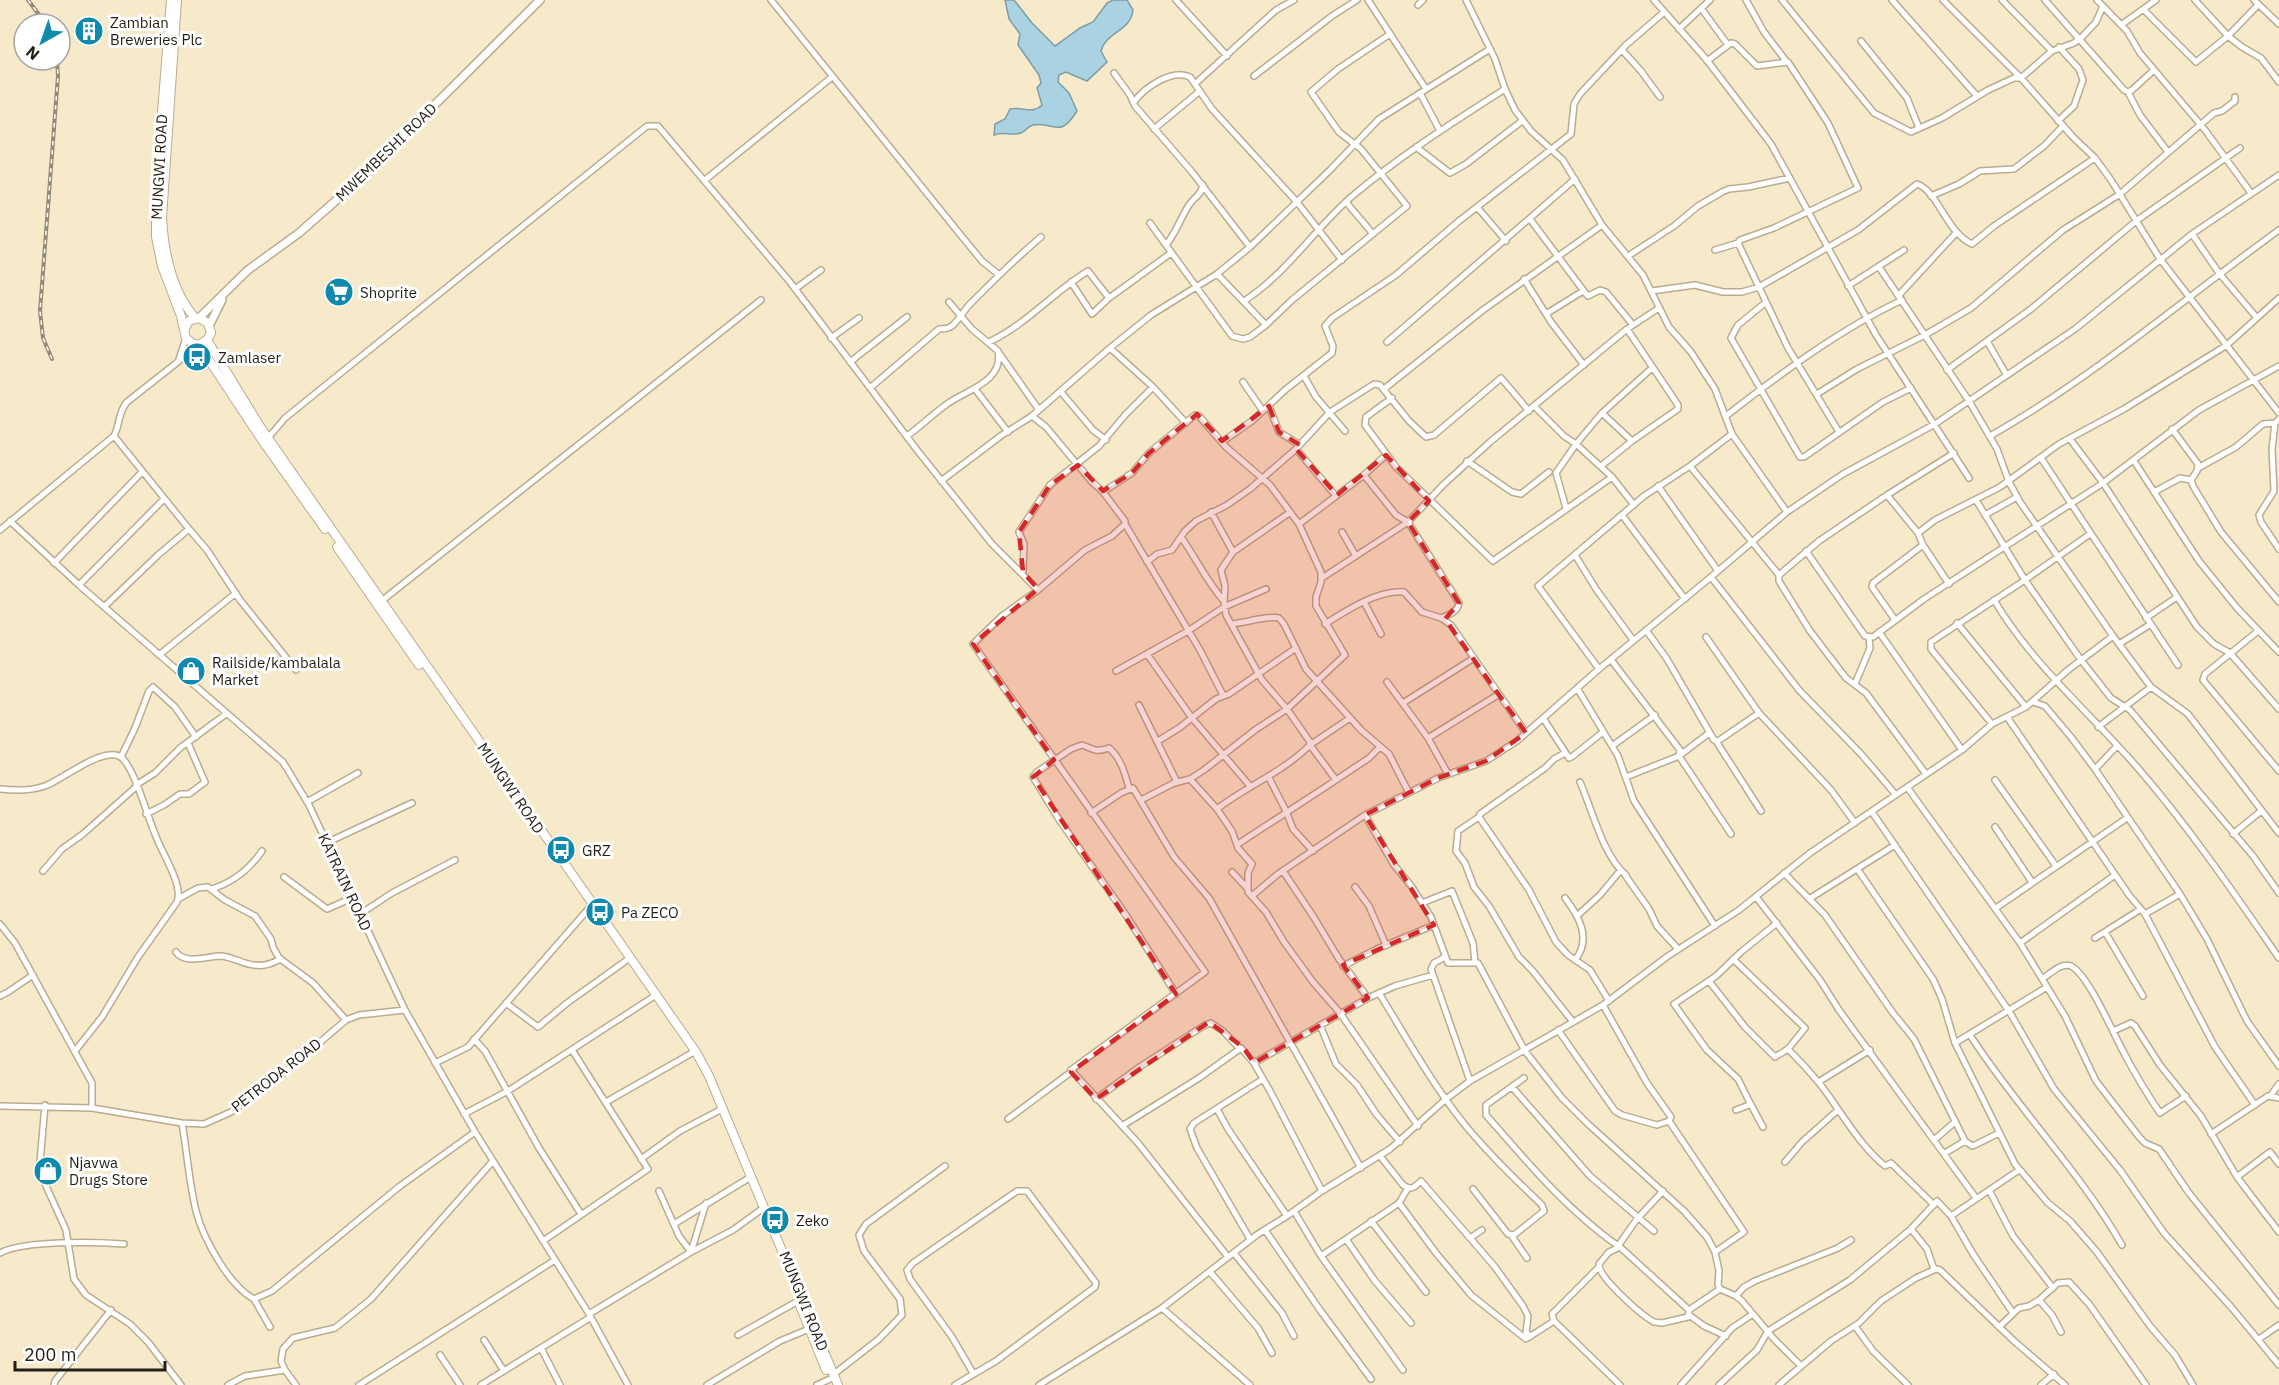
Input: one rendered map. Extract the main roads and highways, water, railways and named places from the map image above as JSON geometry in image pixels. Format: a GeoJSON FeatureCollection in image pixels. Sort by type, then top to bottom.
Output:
{"type":"FeatureCollection","features":[{"type":"Feature","properties":{"kind":"main road","name":"MUNGWI ROAD"},"geometry":{"type":"LineString","coordinates":[[171,0],[162,204],[164,244],[179,291],[197,318]]}},
{"type":"Feature","properties":{"kind":"main road","name":"MUNGWI ROAD"},"geometry":{"type":"LineString","coordinates":[[177,0],[156,187],[156,237],[162,266],[185,334]]}},
{"type":"Feature","properties":{"kind":"main road"},"geometry":{"type":"LineString","coordinates":[[197,318],[210,326],[211,333],[207,340],[197,345],[185,334],[187,323],[197,318]]}},
{"type":"Feature","properties":{"kind":"main road","name":"MUNGWI ROAD"},"geometry":{"type":"LineString","coordinates":[[207,340],[268,438],[706,1076],[809,1329],[832,1379],[838,1385]]}},
{"type":"Feature","properties":{"kind":"main road","name":"MUNGWI ROAD"},"geometry":{"type":"LineString","coordinates":[[197,345],[704,1065],[832,1379]]}},
{"type":"Feature","properties":{"kind":"water"},"geometry":{"type":"Polygon","coordinates":[[[1005,0],[1014,0],[1032,23],[1055,46],[1080,28],[1093,22],[1107,3],[1113,0],[1127,0],[1133,10],[1128,23],[1108,40],[1101,51],[1107,62],[1087,81],[1066,72],[1059,75],[1058,82],[1069,93],[1077,111],[1066,125],[1056,127],[1040,124],[1030,126],[1021,133],[994,135],[995,124],[1005,119],[1010,109],[1031,110],[1042,105],[1037,88],[1041,83],[1039,75],[1018,45],[1020,34],[1009,19],[1005,0]]]}},
{"type":"Feature","properties":{"kind":"railway"},"geometry":{"type":"LineString","coordinates":[[28,0],[37,12]]}},
{"type":"Feature","properties":{"kind":"railway"},"geometry":{"type":"LineString","coordinates":[[52,359],[43,338],[40,311],[58,72]]}},
{"type":"Feature","properties":{"kind":"place","name":"Zambian Breweries Plc"},"geometry":{"type":"Point","coordinates":[89,31]}},
{"type":"Feature","properties":{"kind":"place","name":"Shoprite"},"geometry":{"type":"Point","coordinates":[339,292]}},
{"type":"Feature","properties":{"kind":"place","name":"Zamlaser"},"geometry":{"type":"Point","coordinates":[197,357]}},
{"type":"Feature","properties":{"kind":"place","name":"Railside/kambalala Market"},"geometry":{"type":"Point","coordinates":[191,671]}},
{"type":"Feature","properties":{"kind":"place","name":"GRZ"},"geometry":{"type":"Point","coordinates":[561,850]}},
{"type":"Feature","properties":{"kind":"place","name":"Pa ZECO"},"geometry":{"type":"Point","coordinates":[600,912]}},
{"type":"Feature","properties":{"kind":"place","name":"Njavwa Drugs Store"},"geometry":{"type":"Point","coordinates":[48,1171]}},
{"type":"Feature","properties":{"kind":"place","name":"Zeko"},"geometry":{"type":"Point","coordinates":[775,1220]}}]}
